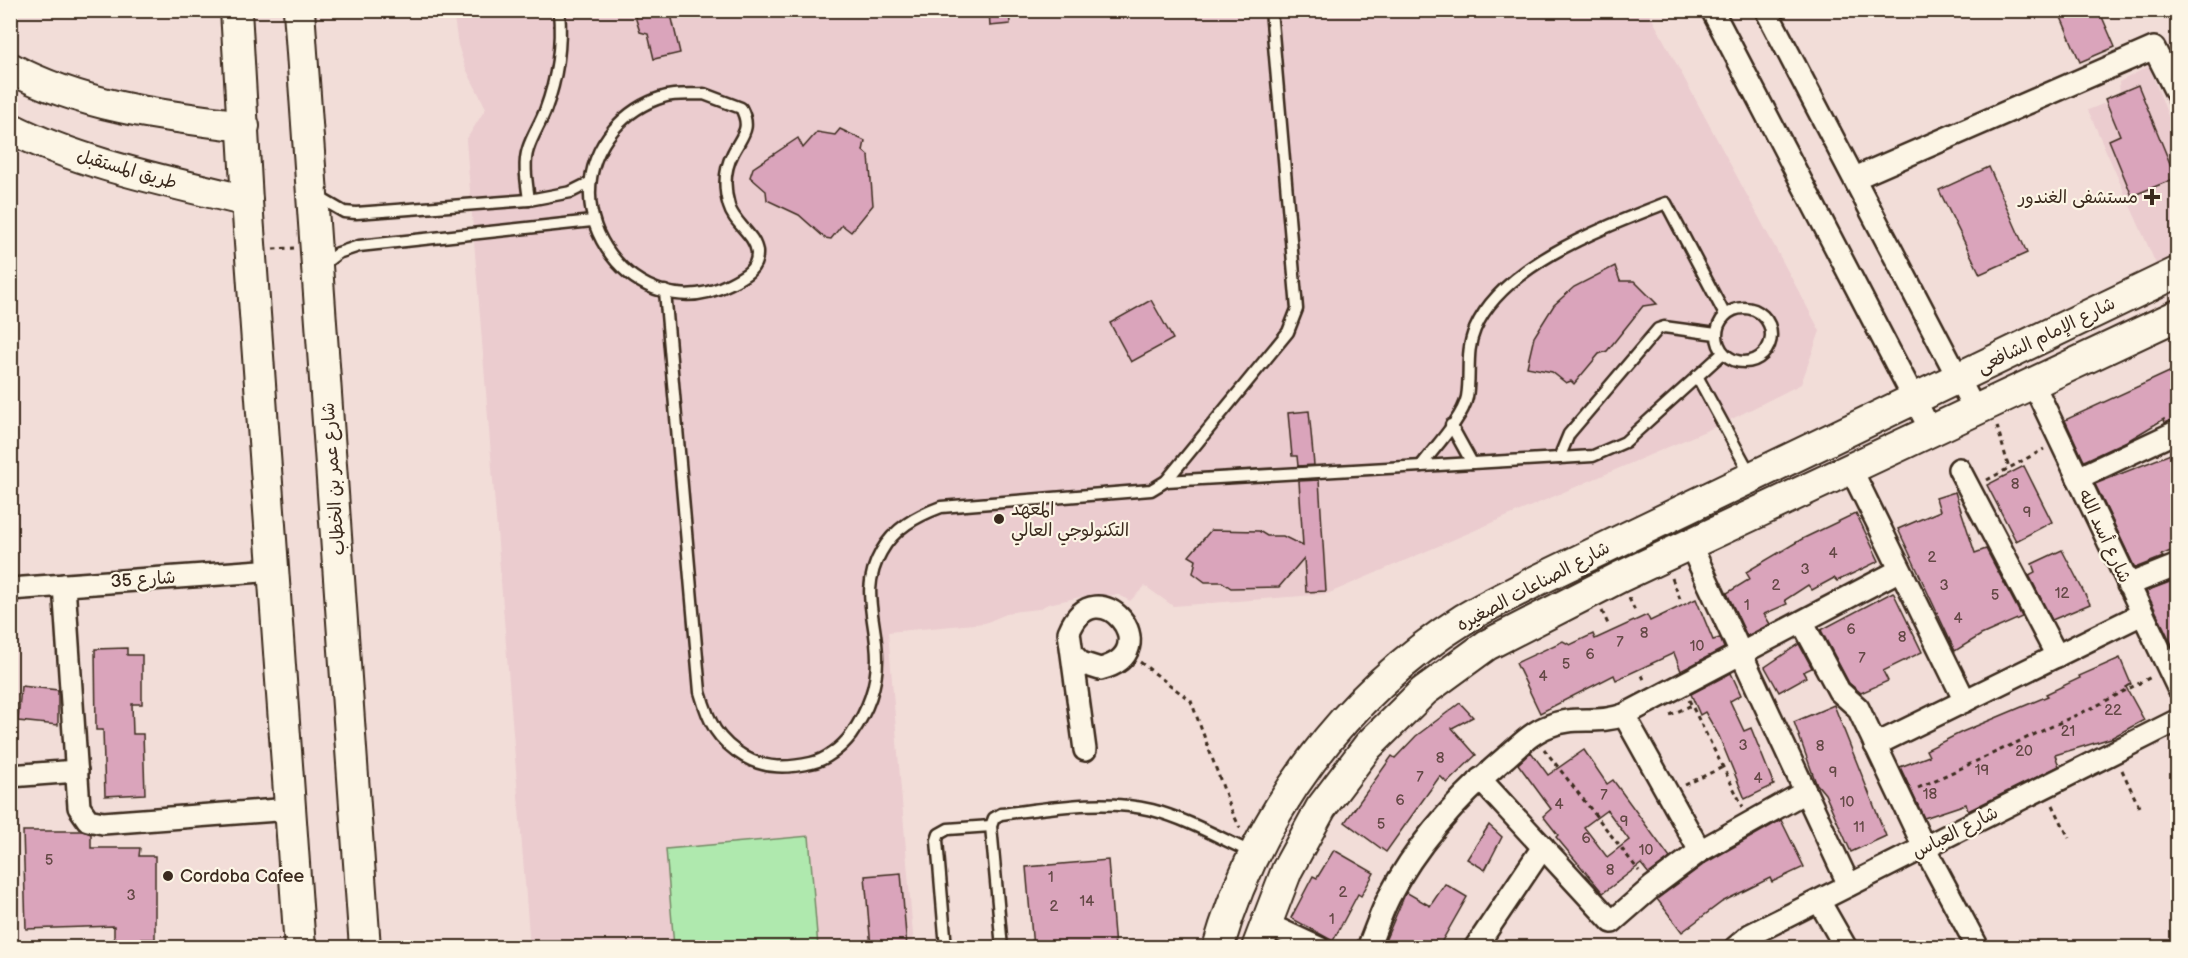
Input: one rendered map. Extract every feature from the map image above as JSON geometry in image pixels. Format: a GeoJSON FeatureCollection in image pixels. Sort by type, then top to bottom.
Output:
{"type":"FeatureCollection","features":[{"type":"Feature","properties":{"kind":"street"},"geometry":{"type":"LineString","coordinates":[[236,10],[250,250],[275,570],[300,948]]}},
{"type":"Feature","properties":{"kind":"street","name":"شارع عمر بن الخطاب"},"geometry":{"type":"LineString","coordinates":[[299,10],[365,948]]}},
{"type":"Feature","properties":{"kind":"street"},"geometry":{"type":"LineString","coordinates":[[1713,10],[1931,431]]}},
{"type":"Feature","properties":{"kind":"street"},"geometry":{"type":"LineString","coordinates":[[1766,10],[1959,377],[1983,406]]}},
{"type":"Feature","properties":{"kind":"street"},"geometry":{"type":"LineString","coordinates":[[1856,178],[2154,48],[2178,96]]}},
{"type":"Feature","properties":{"kind":"street"},"geometry":{"type":"LineString","coordinates":[[10,68],[76,95],[139,114],[244,126]]}},
{"type":"Feature","properties":{"kind":"street","name":"طريق المستقبل"},"geometry":{"type":"LineString","coordinates":[[10,128],[71,153],[130,171],[247,201]]}},
{"type":"Feature","properties":{"kind":"street","name":"شارع الإمام الشافعى"},"geometry":{"type":"LineString","coordinates":[[1914,399],[2178,272]]}},
{"type":"Feature","properties":{"kind":"street","name":"شارع الإمام الشافعى"},"geometry":{"type":"LineString","coordinates":[[1931,431],[2178,315]]}},
{"type":"Feature","properties":{"kind":"street","name":"شارع أسد الله"},"geometry":{"type":"LineString","coordinates":[[2033,383],[2178,688]]}},
{"type":"Feature","properties":{"kind":"street","name":"شارع الصناعات الصغيره"},"geometry":{"type":"LineString","coordinates":[[1218,948],[1227,916],[1253,853],[1290,789],[1333,733],[1398,667],[1474,614],[1914,399]]}},
{"type":"Feature","properties":{"kind":"street","name":"شارع الصناعات الصغيره"},"geometry":{"type":"LineString","coordinates":[[1261,935],[1287,870],[1321,808],[1368,746],[1424,691],[1487,645],[1556,608],[1931,431]]}},
{"type":"Feature","properties":{"kind":"street"},"geometry":{"type":"LineString","coordinates":[[2078,478],[2178,431]]}},
{"type":"Feature","properties":{"kind":"street"},"geometry":{"type":"LineString","coordinates":[[1851,469],[1965,701]]}},
{"type":"Feature","properties":{"kind":"street"},"geometry":{"type":"LineString","coordinates":[[1959,469],[2057,656]]}},
{"type":"Feature","properties":{"kind":"street"},"geometry":{"type":"LineString","coordinates":[[1690,544],[1849,885]]}},
{"type":"Feature","properties":{"kind":"street"},"geometry":{"type":"LineString","coordinates":[[2128,585],[2178,565]]}},
{"type":"Feature","properties":{"kind":"street","name":"شارع 35"},"geometry":{"type":"LineString","coordinates":[[10,589],[275,570]]}},
{"type":"Feature","properties":{"kind":"street"},"geometry":{"type":"LineString","coordinates":[[1368,948],[1389,897],[1429,834],[1480,779],[1533,734],[1552,724],[1572,719],[1590,723],[1607,721],[1624,715],[1900,570]]}},
{"type":"Feature","properties":{"kind":"street"},"geometry":{"type":"LineString","coordinates":[[64,585],[79,807],[88,820],[95,823],[291,809]]}},
{"type":"Feature","properties":{"kind":"street"},"geometry":{"type":"LineString","coordinates":[[1094,607],[1114,611],[1122,617],[1130,637],[1126,651],[1120,660],[1101,669],[1081,663],[1074,656],[1069,647],[1069,632],[1073,621],[1081,612],[1094,607]]}},
{"type":"Feature","properties":{"kind":"street"},"geometry":{"type":"LineString","coordinates":[[1875,745],[2142,614]]}},
{"type":"Feature","properties":{"kind":"street"},"geometry":{"type":"LineString","coordinates":[[1802,622],[1839,691],[1858,708],[1924,847],[1978,948]]}},
{"type":"Feature","properties":{"kind":"street"},"geometry":{"type":"LineString","coordinates":[[1074,656],[1084,750]]}},
{"type":"Feature","properties":{"kind":"street"},"geometry":{"type":"LineString","coordinates":[[1624,715],[1700,851]]}},
{"type":"Feature","properties":{"kind":"street","name":"شارع العباس"},"geometry":{"type":"LineString","coordinates":[[1735,948],[1750,935],[1818,900],[2178,720]]}},
{"type":"Feature","properties":{"kind":"street"},"geometry":{"type":"LineString","coordinates":[[10,776],[77,771]]}},
{"type":"Feature","properties":{"kind":"street"},"geometry":{"type":"LineString","coordinates":[[1480,779],[1612,922],[1652,887],[1700,851],[1805,792]]}},
{"type":"Feature","properties":{"kind":"street"},"geometry":{"type":"LineString","coordinates":[[1475,948],[1543,847]]}},
{"type":"Feature","properties":{"kind":"street"},"geometry":{"type":"LineString","coordinates":[[1818,900],[1846,948]]}},
{"type":"Feature","properties":{"kind":"street"},"geometry":{"type":"LineString","coordinates":[[1261,935],[1319,948]]}},
{"type":"Feature","properties":{"kind":"lane"},"geometry":{"type":"LineString","coordinates":[[529,200],[526,172],[527,150],[545,111],[556,71],[561,31],[559,10]]}},
{"type":"Feature","properties":{"kind":"lane"},"geometry":{"type":"LineString","coordinates":[[665,291],[700,692],[709,722],[729,747],[756,763],[787,768],[818,762],[844,744],[862,719],[874,690],[877,658],[868,601],[871,576],[881,552],[896,531],[917,516],[941,507],[1151,490],[1166,481],[1288,332],[1297,309],[1271,10]]}},
{"type":"Feature","properties":{"kind":"lane"},"geometry":{"type":"LineString","coordinates":[[704,94],[741,108],[747,128],[726,171],[725,190],[730,209],[740,226],[753,240],[757,253],[754,267],[745,276],[720,288],[693,293],[665,291],[633,277],[607,252],[592,220],[589,183],[601,145],[627,114],[663,96],[704,94]]}},
{"type":"Feature","properties":{"kind":"lane"},"geometry":{"type":"LineString","coordinates":[[311,193],[344,212],[529,200],[571,192],[589,183]]}},
{"type":"Feature","properties":{"kind":"lane"},"geometry":{"type":"LineString","coordinates":[[1421,466],[1451,425],[1467,398],[1470,341],[1489,306],[1522,275],[1545,259],[1616,222],[1666,203],[1725,315]]}},
{"type":"Feature","properties":{"kind":"lane"},"geometry":{"type":"LineString","coordinates":[[317,257],[359,246],[592,220]]}},
{"type":"Feature","properties":{"kind":"lane"},"geometry":{"type":"LineString","coordinates":[[1739,308],[1755,310],[1767,320],[1772,336],[1766,351],[1753,361],[1737,361],[1723,353],[1716,334],[1725,315],[1739,308]]}},
{"type":"Feature","properties":{"kind":"lane"},"geometry":{"type":"LineString","coordinates":[[1559,458],[1569,434],[1658,329],[1664,327],[1716,334]]}},
{"type":"Feature","properties":{"kind":"lane"},"geometry":{"type":"LineString","coordinates":[[1166,481],[1593,456],[1616,447],[1723,353]]}},
{"type":"Feature","properties":{"kind":"lane"},"geometry":{"type":"LineString","coordinates":[[1697,376],[1752,477]]}},
{"type":"Feature","properties":{"kind":"lane"},"geometry":{"type":"LineString","coordinates":[[1451,425],[1472,463]]}},
{"type":"Feature","properties":{"kind":"lane"},"geometry":{"type":"LineString","coordinates":[[1002,948],[991,826],[994,818],[1001,814],[1112,804],[1151,810],[1190,823],[1253,853]]}},
{"type":"Feature","properties":{"kind":"lane"},"geometry":{"type":"LineString","coordinates":[[946,948],[937,840],[939,834],[948,829],[991,826]]}},
{"type":"Feature","properties":{"kind":"path"},"geometry":{"type":"LineString","coordinates":[[250,250],[317,257]]}},
{"type":"Feature","properties":{"kind":"path"},"geometry":{"type":"LineString","coordinates":[[1983,406],[2009,468]]}},
{"type":"Feature","properties":{"kind":"path"},"geometry":{"type":"LineString","coordinates":[[1970,490],[2060,441]]}},
{"type":"Feature","properties":{"kind":"path"},"geometry":{"type":"LineString","coordinates":[[1126,651],[1191,701],[1231,809],[1253,853]]}},
{"type":"Feature","properties":{"kind":"path"},"geometry":{"type":"LineString","coordinates":[[1900,796],[2096,706],[2168,668]]}},
{"type":"Feature","properties":{"kind":"path"},"geometry":{"type":"LineString","coordinates":[[1682,685],[1750,823]]}},
{"type":"Feature","properties":{"kind":"path"},"geometry":{"type":"LineString","coordinates":[[1533,734],[1652,887]]}},
{"type":"Feature","properties":{"kind":"path"},"geometry":{"type":"LineString","coordinates":[[2114,752],[2140,809]]}},
{"type":"Feature","properties":{"kind":"path"},"geometry":{"type":"LineString","coordinates":[[1668,793],[1723,767]]}},
{"type":"Feature","properties":{"kind":"path"},"geometry":{"type":"LineString","coordinates":[[2044,787],[2069,838]]}},
{"type":"Feature","properties":{"kind":"shaded area","name":"المعهد التكنولوجي العالي"},"geometry":{"type":"Polygon","coordinates":[[[453,11],[1648,11],[1820,331],[1801,384],[1724,423],[1327,594],[1173,606],[1145,586],[1130,601],[1119,595],[1085,596],[1048,604],[1039,609],[1011,612],[985,623],[888,632],[914,947],[530,947],[466,140],[486,108],[465,67],[458,45],[453,11]]]}},
{"type":"Feature","properties":{"kind":"shaded area","name":"مستشفى الغندور"},"geometry":{"type":"Polygon","coordinates":[[[2149,66],[2177,139],[2177,254],[2156,264],[2088,110],[2120,97],[2119,82],[2149,66]]]}},
{"type":"Feature","properties":{"kind":"green space"},"geometry":{"type":"Polygon","coordinates":[[[809,836],[818,947],[674,947],[666,849],[809,836]]]}},
{"type":"Feature","properties":{"kind":"building"},"geometry":{"type":"Polygon","coordinates":[[[633,10],[670,10],[680,53],[654,59],[648,34],[640,32],[633,10]]]}},
{"type":"Feature","properties":{"kind":"building"},"geometry":{"type":"Polygon","coordinates":[[[989,10],[1009,10],[1010,24],[990,26],[989,10]]]}},
{"type":"Feature","properties":{"kind":"building"},"geometry":{"type":"Polygon","coordinates":[[[2058,10],[2099,10],[2115,47],[2080,62],[2058,10]]]}},
{"type":"Feature","properties":{"kind":"building","name":"مستشفى الغندور"},"geometry":{"type":"Polygon","coordinates":[[[2138,85],[2176,178],[2132,196],[2109,140],[2120,135],[2105,99],[2138,85]]]}},
{"type":"Feature","properties":{"kind":"building"},"geometry":{"type":"Polygon","coordinates":[[[840,129],[865,141],[863,151],[869,156],[873,205],[851,232],[842,225],[831,239],[825,238],[799,215],[767,200],[766,191],[750,177],[753,168],[798,138],[803,148],[817,132],[835,135],[840,129]]]}},
{"type":"Feature","properties":{"kind":"building"},"geometry":{"type":"Polygon","coordinates":[[[1989,167],[2027,253],[1980,274],[1939,190],[1989,167]]]}},
{"type":"Feature","properties":{"kind":"building"},"geometry":{"type":"Polygon","coordinates":[[[1615,266],[1620,281],[1634,281],[1657,304],[1643,306],[1607,351],[1599,354],[1574,384],[1571,381],[1566,383],[1552,372],[1527,367],[1534,337],[1554,305],[1574,287],[1615,266]]]}},
{"type":"Feature","properties":{"kind":"building"},"geometry":{"type":"Polygon","coordinates":[[[1151,300],[1173,339],[1131,362],[1110,323],[1151,300]]]}},
{"type":"Feature","properties":{"kind":"building"},"geometry":{"type":"Polygon","coordinates":[[[2178,368],[2178,418],[2165,423],[2164,419],[2129,440],[2084,461],[2065,420],[2178,368]]]}},
{"type":"Feature","properties":{"kind":"building"},"geometry":{"type":"Polygon","coordinates":[[[1309,411],[1314,465],[1298,466],[1297,456],[1292,456],[1288,413],[1309,411]]]}},
{"type":"Feature","properties":{"kind":"building"},"geometry":{"type":"Polygon","coordinates":[[[2178,451],[2178,548],[2161,555],[2163,557],[2135,568],[2095,484],[2178,451]]]}},
{"type":"Feature","properties":{"kind":"building"},"geometry":{"type":"Polygon","coordinates":[[[2024,466],[2052,522],[2016,541],[1987,485],[2024,466]]]}},
{"type":"Feature","properties":{"kind":"building"},"geometry":{"type":"Polygon","coordinates":[[[1319,480],[1326,591],[1306,592],[1304,558],[1279,587],[1231,588],[1222,582],[1205,582],[1193,573],[1196,560],[1189,556],[1211,530],[1259,531],[1267,536],[1283,536],[1303,546],[1299,481],[1319,480]]]}},
{"type":"Feature","properties":{"kind":"building"},"geometry":{"type":"Polygon","coordinates":[[[1955,492],[1975,553],[1986,549],[2022,617],[1981,635],[1955,651],[1898,529],[1940,511],[1936,498],[1955,492]]]}},
{"type":"Feature","properties":{"kind":"building"},"geometry":{"type":"Polygon","coordinates":[[[1856,513],[1879,561],[1837,581],[1834,578],[1812,590],[1808,585],[1785,600],[1787,604],[1764,614],[1770,624],[1747,636],[1727,593],[1750,579],[1746,572],[1802,539],[1856,513]]]}},
{"type":"Feature","properties":{"kind":"building"},"geometry":{"type":"Polygon","coordinates":[[[2062,550],[2090,604],[2052,620],[2029,575],[2035,572],[2032,564],[2062,550]]]}},
{"type":"Feature","properties":{"kind":"building"},"geometry":{"type":"Polygon","coordinates":[[[2175,580],[2178,584],[2178,657],[2146,591],[2175,580]]]}},
{"type":"Feature","properties":{"kind":"building"},"geometry":{"type":"Polygon","coordinates":[[[1893,592],[1922,652],[1883,671],[1888,681],[1861,693],[1849,683],[1821,630],[1893,592]]]}},
{"type":"Feature","properties":{"kind":"building"},"geometry":{"type":"Polygon","coordinates":[[[1696,599],[1713,640],[1720,638],[1724,648],[1681,671],[1674,653],[1616,680],[1614,675],[1540,713],[1516,663],[1563,641],[1570,645],[1593,634],[1595,639],[1647,615],[1650,621],[1696,599]]]}},
{"type":"Feature","properties":{"kind":"building"},"geometry":{"type":"Polygon","coordinates":[[[1799,644],[1812,668],[1803,672],[1806,677],[1779,692],[1765,667],[1799,644]]]}},
{"type":"Feature","properties":{"kind":"building"},"geometry":{"type":"Polygon","coordinates":[[[127,648],[127,655],[142,655],[142,704],[132,704],[133,734],[143,734],[145,794],[105,796],[103,730],[96,730],[95,649],[127,648]]]}},
{"type":"Feature","properties":{"kind":"building"},"geometry":{"type":"Polygon","coordinates":[[[2120,658],[2131,684],[2126,687],[2144,720],[2111,738],[2055,755],[2059,766],[1968,811],[1966,804],[1924,818],[1900,767],[1929,756],[1926,750],[1962,732],[2048,696],[2046,694],[2080,678],[2079,676],[2120,658]]]}},
{"type":"Feature","properties":{"kind":"building"},"geometry":{"type":"Polygon","coordinates":[[[1731,673],[1741,695],[1730,701],[1744,731],[1751,728],[1774,785],[1745,799],[1719,736],[1705,712],[1700,715],[1691,694],[1731,673]]]}},
{"type":"Feature","properties":{"kind":"building"},"geometry":{"type":"Polygon","coordinates":[[[21,686],[58,690],[58,725],[18,721],[21,686]]]}},
{"type":"Feature","properties":{"kind":"building"},"geometry":{"type":"Polygon","coordinates":[[[1460,703],[1473,717],[1452,728],[1476,755],[1447,783],[1440,776],[1386,852],[1345,822],[1392,756],[1395,758],[1416,736],[1460,703]]]}},
{"type":"Feature","properties":{"kind":"building"},"geometry":{"type":"Polygon","coordinates":[[[1834,705],[1886,836],[1851,852],[1825,794],[1816,783],[1794,722],[1834,705]]]}},
{"type":"Feature","properties":{"kind":"building"},"geometry":{"type":"Polygon","coordinates":[[[1584,750],[1607,784],[1613,780],[1670,858],[1649,874],[1641,864],[1603,893],[1556,837],[1558,835],[1543,816],[1551,809],[1518,764],[1531,752],[1548,775],[1584,750]],[[1607,810],[1584,827],[1607,857],[1629,840],[1607,810]]]}},
{"type":"Feature","properties":{"kind":"building"},"geometry":{"type":"Polygon","coordinates":[[[1781,820],[1804,867],[1772,882],[1770,878],[1722,902],[1682,932],[1657,899],[1707,862],[1781,820]]]}},
{"type":"Feature","properties":{"kind":"building"},"geometry":{"type":"Polygon","coordinates":[[[1489,825],[1502,837],[1485,870],[1467,859],[1489,825]]]}},
{"type":"Feature","properties":{"kind":"building"},"geometry":{"type":"Polygon","coordinates":[[[23,831],[83,831],[91,834],[91,848],[140,848],[139,856],[155,856],[155,939],[114,939],[114,926],[26,929],[23,831]]]}},
{"type":"Feature","properties":{"kind":"building"},"geometry":{"type":"Polygon","coordinates":[[[1334,850],[1374,873],[1361,896],[1358,894],[1333,941],[1291,918],[1313,876],[1317,878],[1334,850]]]}},
{"type":"Feature","properties":{"kind":"building"},"geometry":{"type":"Polygon","coordinates":[[[1108,860],[1115,948],[1033,948],[1026,867],[1108,860]]]}},
{"type":"Feature","properties":{"kind":"building"},"geometry":{"type":"Polygon","coordinates":[[[901,873],[907,948],[871,948],[865,876],[901,873]]]}},
{"type":"Feature","properties":{"kind":"building"},"geometry":{"type":"Polygon","coordinates":[[[1445,884],[1467,897],[1438,948],[1382,948],[1406,892],[1430,906],[1445,884]]]}},
{"type":"Feature","properties":{"kind":"place","name":"مستشفى الغندور"},"geometry":{"type":"Point","coordinates":[2152,197]}},
{"type":"Feature","properties":{"kind":"place","name":"المعهد التكنولوجي العالي"},"geometry":{"type":"Point","coordinates":[999,519]}},
{"type":"Feature","properties":{"kind":"place","name":"Cordoba Cafee"},"geometry":{"type":"Point","coordinates":[168,876]}}]}
